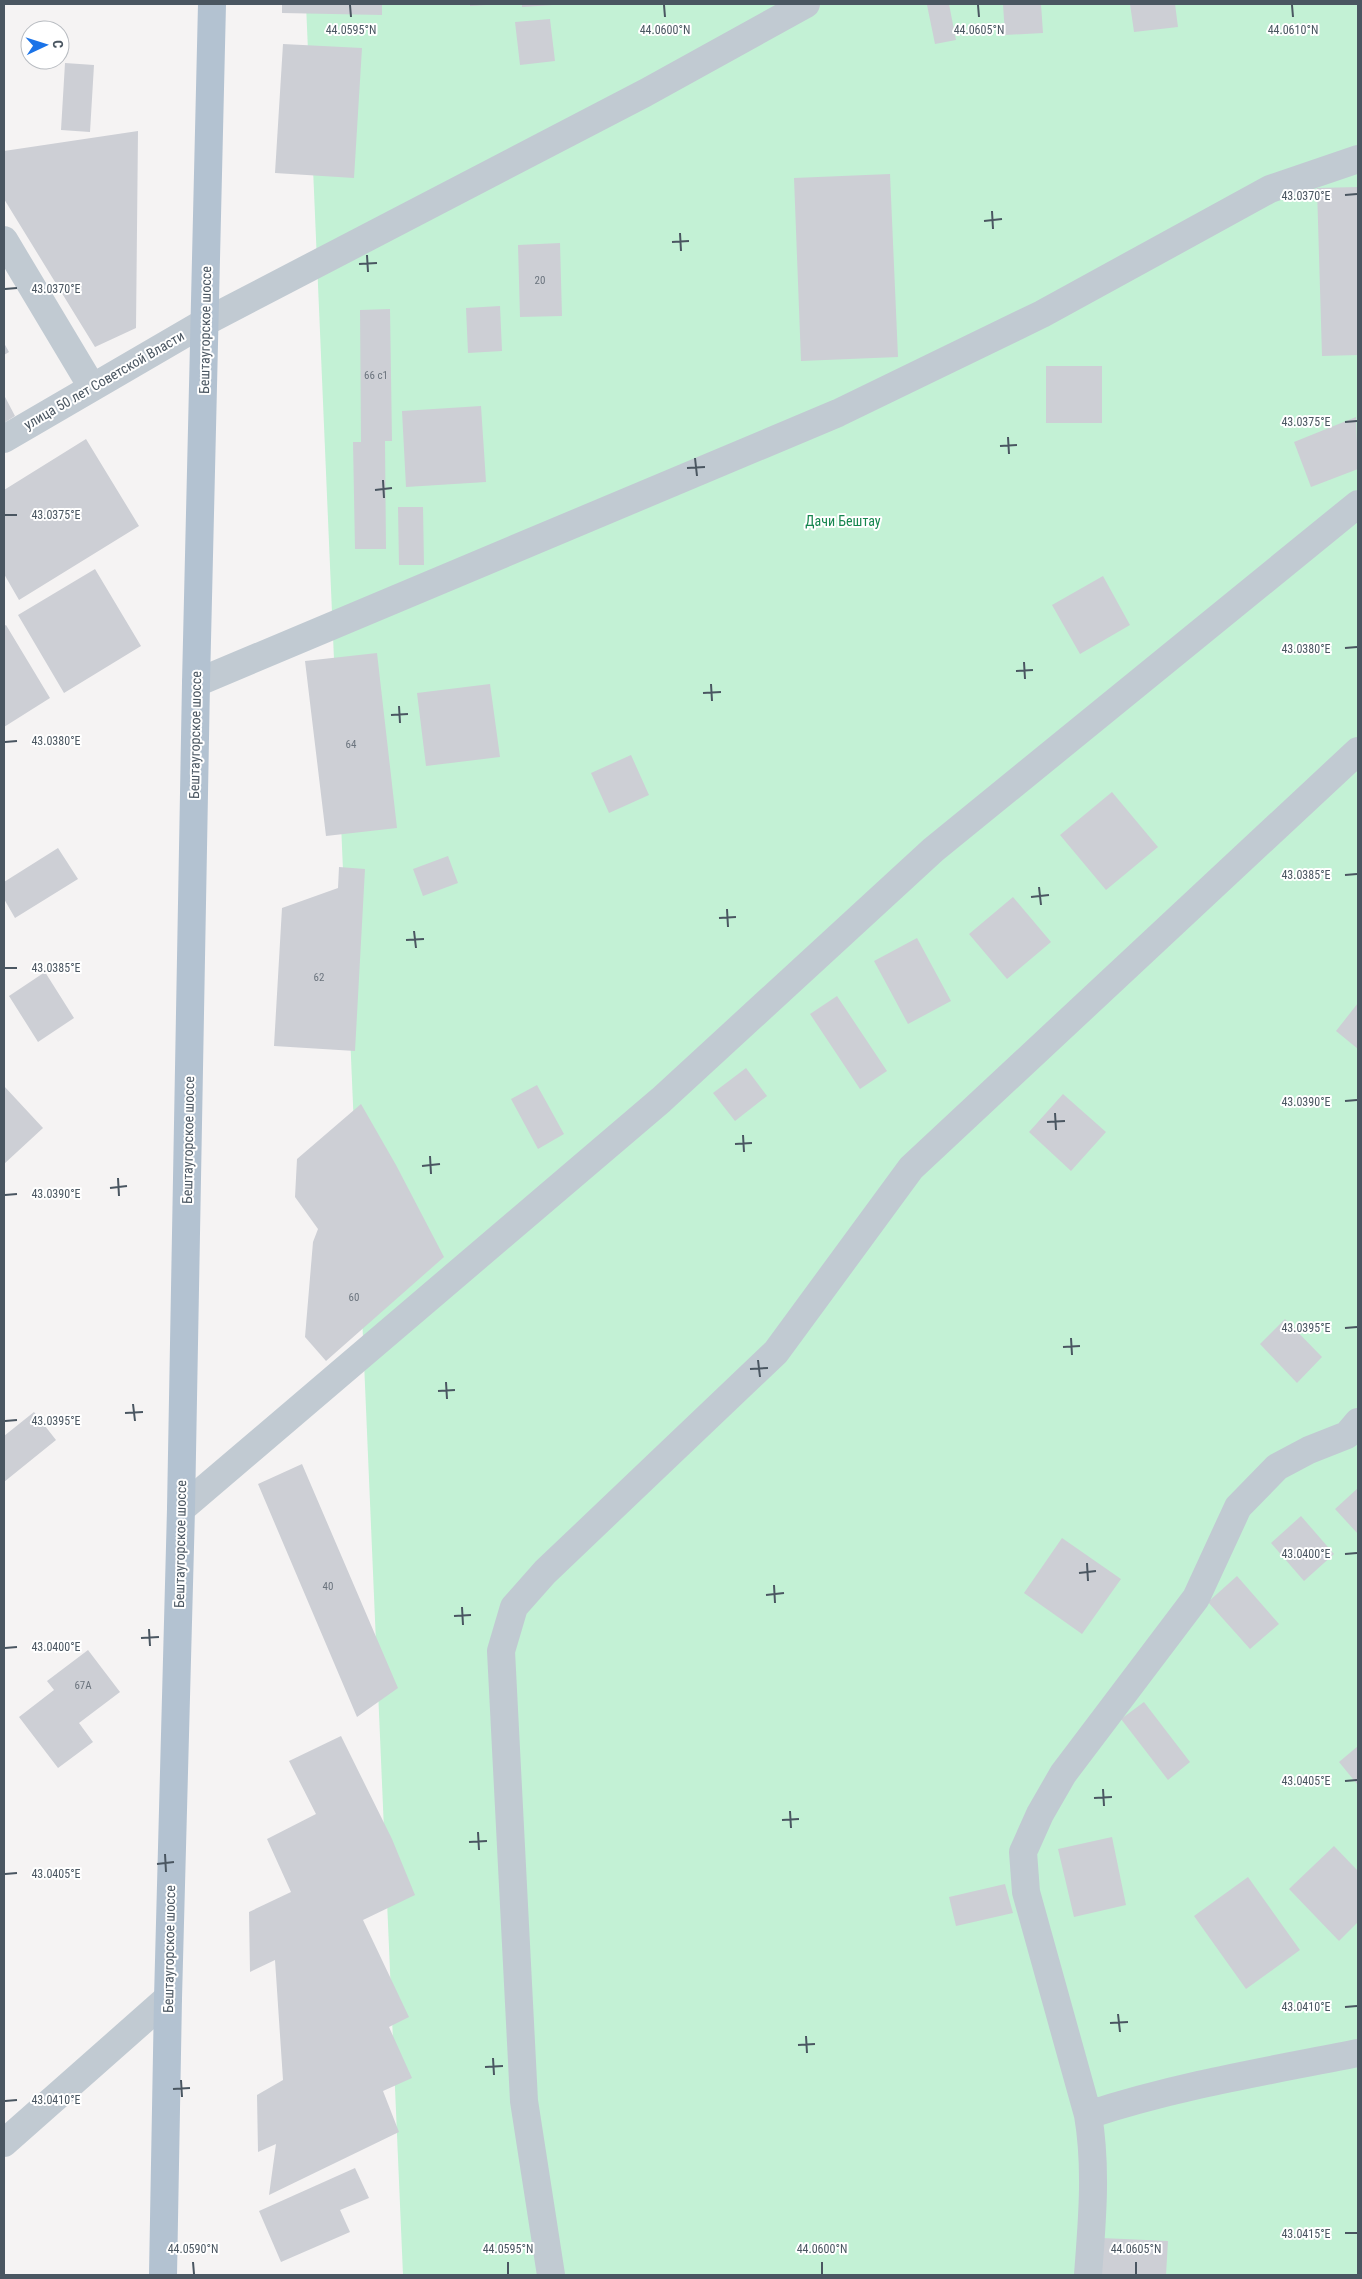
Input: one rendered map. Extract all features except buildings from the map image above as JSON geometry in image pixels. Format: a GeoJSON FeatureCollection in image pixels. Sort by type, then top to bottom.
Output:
{"type":"FeatureCollection","features":[{"type":"Feature","properties":{"kind":"main road","name":"Бештаугорское шоссе"},"geometry":{"type":"LineString","coordinates":[[163,2275],[212,4]]}},
{"type":"Feature","properties":{"kind":"street","name":"улица 50 лет Советской Власти"},"geometry":{"type":"LineString","coordinates":[[4,439],[205,322],[645,92],[806,4]]}},
{"type":"Feature","properties":{"kind":"street"},"geometry":{"type":"LineString","coordinates":[[196,683],[838,413],[1042,314],[1270,189],[1358,159]]}},
{"type":"Feature","properties":{"kind":"street"},"geometry":{"type":"LineString","coordinates":[[4,240],[92,387]]}},
{"type":"Feature","properties":{"kind":"street"},"geometry":{"type":"LineString","coordinates":[[181,1509],[661,1100],[933,850],[1358,504]]}},
{"type":"Feature","properties":{"kind":"street"},"geometry":{"type":"LineString","coordinates":[[551,2275],[524,2101],[501,1651],[514,1607],[545,1572],[776,1352],[911,1168],[1358,751]]}},
{"type":"Feature","properties":{"kind":"street"},"geometry":{"type":"LineString","coordinates":[[1088,2275],[1093,2209],[1093,2146],[1088,2115],[1026,1892],[1024,1852],[1040,1814],[1063,1774],[1196,1598],[1238,1507],[1277,1467],[1309,1450],[1355,1432]]}},
{"type":"Feature","properties":{"kind":"street"},"geometry":{"type":"LineString","coordinates":[[4,2143],[168,1998]]}},
{"type":"Feature","properties":{"kind":"street"},"geometry":{"type":"LineString","coordinates":[[1088,2115],[1136,2099],[1358,2053]]}},
{"type":"Feature","properties":{"kind":"green space","name":"Дачи Бештау"},"geometry":{"type":"Polygon","coordinates":[[[306,4],[1358,4],[1358,2275],[403,2275],[306,4]]]}}]}
